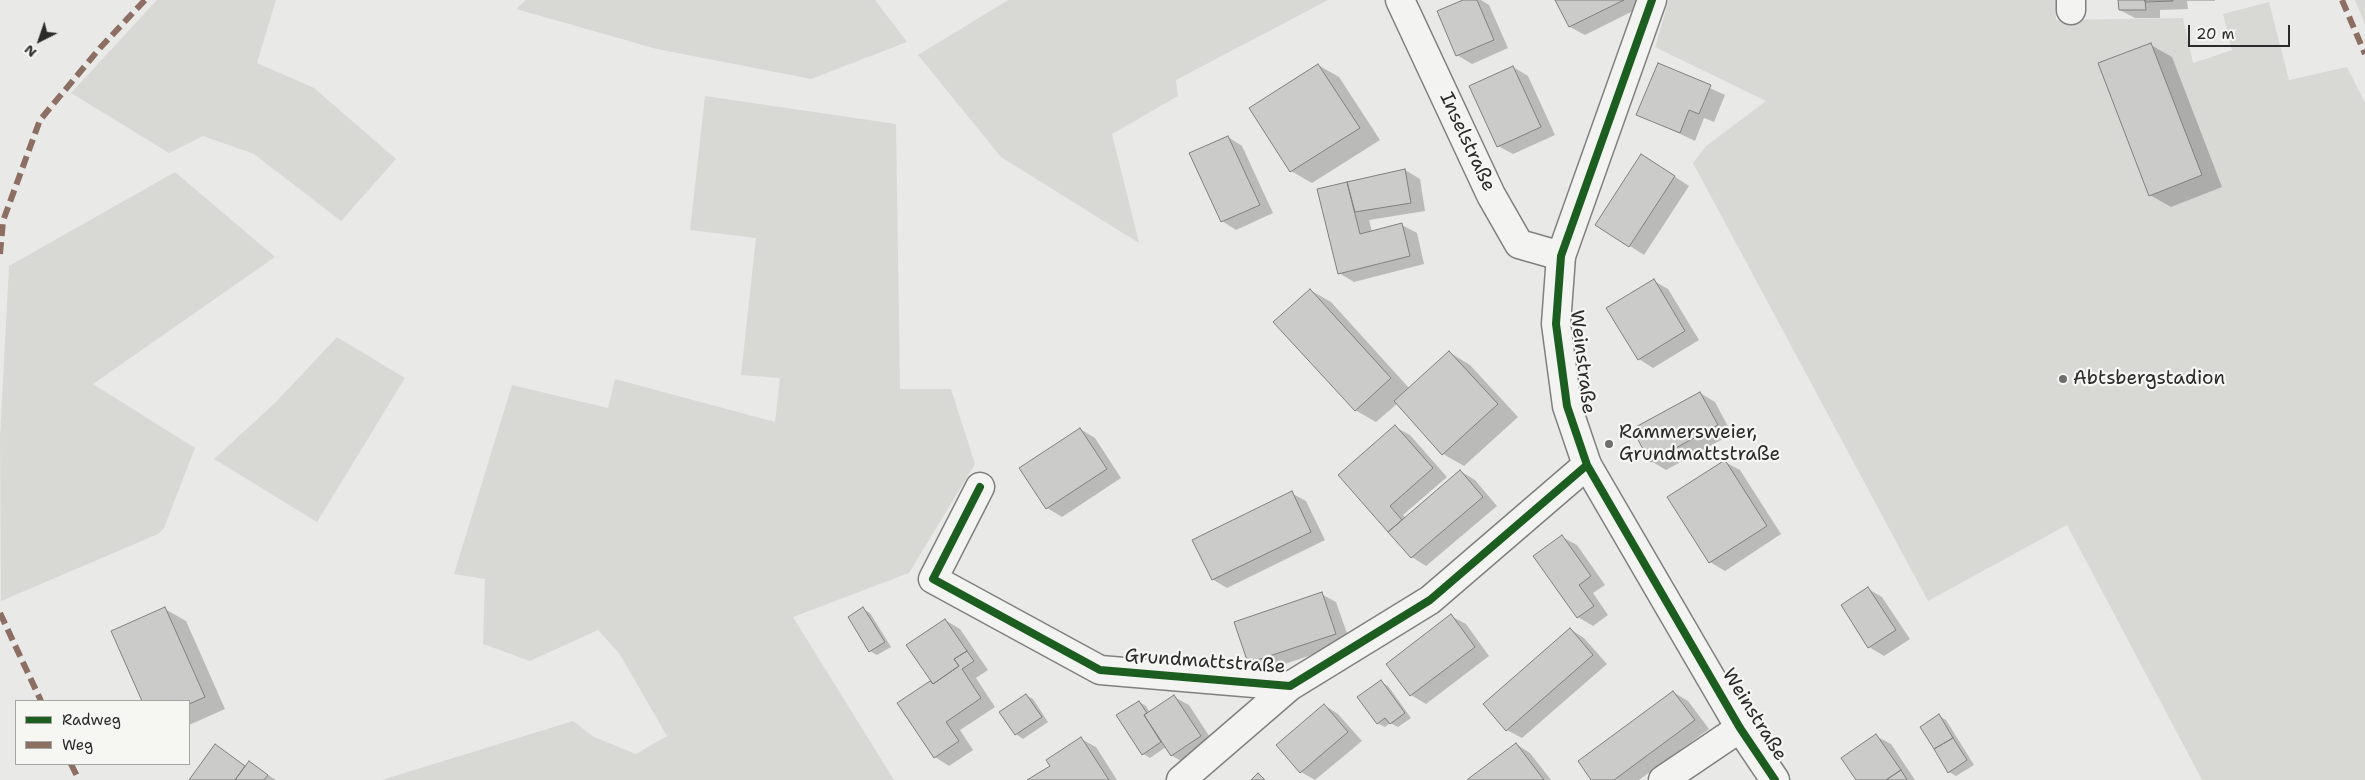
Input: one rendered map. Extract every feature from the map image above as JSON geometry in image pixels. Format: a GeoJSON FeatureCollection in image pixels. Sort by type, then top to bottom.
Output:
{"type":"FeatureCollection","features":[{"type":"Feature","properties":{"kind":"street","name":"Inselstraße"},"geometry":{"type":"LineString","coordinates":[[1400,0],[1491,195],[1519,244],[1560,256]]}},
{"type":"Feature","properties":{"kind":"street","name":"Weinstraße"},"geometry":{"type":"LineString","coordinates":[[1652,0],[1560,256],[1556,324],[1567,406],[1588,465],[1740,728],[1776,780]]}},
{"type":"Feature","properties":{"kind":"street","name":"Grundmattstraße"},"geometry":{"type":"LineString","coordinates":[[1181,780],[1290,686],[1430,600],[1588,465]]}},
{"type":"Feature","properties":{"kind":"street","name":"Grundmattstraße"},"geometry":{"type":"LineString","coordinates":[[980,487],[933,579],[1100,670],[1290,686]]}},
{"type":"Feature","properties":{"kind":"street"},"geometry":{"type":"LineString","coordinates":[[1663,780],[1740,728]]}},
{"type":"Feature","properties":{"kind":"shaded area"},"geometry":{"type":"Polygon","coordinates":[[[157,0],[276,0],[257,63],[314,88],[396,159],[341,221],[254,154],[203,136],[169,153],[71,93],[157,0]]]}},
{"type":"Feature","properties":{"kind":"shaded area"},"geometry":{"type":"Polygon","coordinates":[[[526,0],[875,0],[907,42],[811,79],[657,49],[516,9],[526,0]]]}},
{"type":"Feature","properties":{"kind":"shaded area"},"geometry":{"type":"Polygon","coordinates":[[[1008,0],[1328,0],[1176,80],[1178,96],[1112,134],[1139,243],[1001,157],[918,55],[1008,0]]]}},
{"type":"Feature","properties":{"kind":"shaded area","name":"Abtsbergstadion"},"geometry":{"type":"Polygon","coordinates":[[[1669,0],[2056,0],[2056,20],[2183,18],[2193,63],[2232,50],[2223,14],[2269,2],[2289,80],[2347,67],[2365,103],[2365,780],[2202,780],[2067,525],[1928,601],[1693,163],[1706,146],[1766,101],[1655,47],[1669,0]]]}},
{"type":"Feature","properties":{"kind":"shaded area"},"geometry":{"type":"Polygon","coordinates":[[[2355,0],[2365,0],[2365,24],[2355,0]]]}},
{"type":"Feature","properties":{"kind":"shaded area"},"geometry":{"type":"Polygon","coordinates":[[[705,96],[896,124],[900,389],[951,389],[975,464],[909,573],[793,617],[894,780],[382,780],[573,721],[594,737],[636,754],[667,736],[619,653],[598,630],[530,661],[483,644],[485,579],[454,574],[512,385],[608,408],[615,379],[775,422],[780,378],[741,375],[756,238],[690,230],[705,96]]]}},
{"type":"Feature","properties":{"kind":"shaded area"},"geometry":{"type":"Polygon","coordinates":[[[175,172],[275,257],[93,384],[195,448],[164,528],[158,534],[1,601],[0,437],[9,266],[175,172]]]}},
{"type":"Feature","properties":{"kind":"shaded area"},"geometry":{"type":"Polygon","coordinates":[[[337,337],[405,378],[317,522],[214,459],[275,403],[337,337]]]}},
{"type":"Feature","properties":{"kind":"building"},"geometry":{"type":"Polygon","coordinates":[[[1463,0],[1477,0],[1494,40],[1456,56],[1437,11],[1463,0]]]}},
{"type":"Feature","properties":{"kind":"building"},"geometry":{"type":"Polygon","coordinates":[[[1555,0],[1624,0],[1569,27],[1555,0]]]}},
{"type":"Feature","properties":{"kind":"building"},"geometry":{"type":"Polygon","coordinates":[[[2118,0],[2145,0],[2146,10],[2119,10],[2118,0]]]}},
{"type":"Feature","properties":{"kind":"building"},"geometry":{"type":"Polygon","coordinates":[[[2145,0],[2173,0],[2173,1],[2145,2],[2145,0]]]}},
{"type":"Feature","properties":{"kind":"building"},"geometry":{"type":"Polygon","coordinates":[[[2151,43],[2202,175],[2149,196],[2098,63],[2151,43]]]}},
{"type":"Feature","properties":{"kind":"building"},"geometry":{"type":"Polygon","coordinates":[[[1658,63],[1711,85],[1699,114],[1689,110],[1680,133],[1636,115],[1658,63]]]}},
{"type":"Feature","properties":{"kind":"building"},"geometry":{"type":"Polygon","coordinates":[[[1318,64],[1360,128],[1290,172],[1249,108],[1318,64]]]}},
{"type":"Feature","properties":{"kind":"building"},"geometry":{"type":"Polygon","coordinates":[[[1513,66],[1541,127],[1497,147],[1469,86],[1513,66]]]}},
{"type":"Feature","properties":{"kind":"building"},"geometry":{"type":"Polygon","coordinates":[[[1228,136],[1260,205],[1221,222],[1189,153],[1228,136]]]}},
{"type":"Feature","properties":{"kind":"building"},"geometry":{"type":"Polygon","coordinates":[[[1641,154],[1675,176],[1629,247],[1595,225],[1641,154]]]}},
{"type":"Feature","properties":{"kind":"building"},"geometry":{"type":"Polygon","coordinates":[[[1405,169],[1411,203],[1355,212],[1347,182],[1405,169]]]}},
{"type":"Feature","properties":{"kind":"building"},"geometry":{"type":"Polygon","coordinates":[[[1347,182],[1360,234],[1402,223],[1410,256],[1338,274],[1317,189],[1347,182]]]}},
{"type":"Feature","properties":{"kind":"building"},"geometry":{"type":"Polygon","coordinates":[[[1654,279],[1685,331],[1638,360],[1606,308],[1654,279]]]}},
{"type":"Feature","properties":{"kind":"building"},"geometry":{"type":"Polygon","coordinates":[[[1310,289],[1391,378],[1355,411],[1273,322],[1310,289]]]}},
{"type":"Feature","properties":{"kind":"building"},"geometry":{"type":"Polygon","coordinates":[[[1449,351],[1498,404],[1442,455],[1394,401],[1449,351]]]}},
{"type":"Feature","properties":{"kind":"building"},"geometry":{"type":"Polygon","coordinates":[[[1700,392],[1718,425],[1650,462],[1632,429],[1700,392]]]}},
{"type":"Feature","properties":{"kind":"building"},"geometry":{"type":"Polygon","coordinates":[[[1395,425],[1433,468],[1390,506],[1402,520],[1388,532],[1338,475],[1395,425]]]}},
{"type":"Feature","properties":{"kind":"building"},"geometry":{"type":"Polygon","coordinates":[[[1080,428],[1107,469],[1046,509],[1019,468],[1080,428]]]}},
{"type":"Feature","properties":{"kind":"building"},"geometry":{"type":"Polygon","coordinates":[[[1725,460],[1767,526],[1709,563],[1667,497],[1725,460]]]}},
{"type":"Feature","properties":{"kind":"building"},"geometry":{"type":"Polygon","coordinates":[[[1460,470],[1483,497],[1411,558],[1388,532],[1460,470]]]}},
{"type":"Feature","properties":{"kind":"building"},"geometry":{"type":"Polygon","coordinates":[[[1292,491],[1311,532],[1212,580],[1192,540],[1292,491]]]}},
{"type":"Feature","properties":{"kind":"building"},"geometry":{"type":"Polygon","coordinates":[[[1562,535],[1591,576],[1579,585],[1594,606],[1577,618],[1533,556],[1562,535]]]}},
{"type":"Feature","properties":{"kind":"building"},"geometry":{"type":"Polygon","coordinates":[[[1868,587],[1896,630],[1868,648],[1841,605],[1868,587]]]}},
{"type":"Feature","properties":{"kind":"building"},"geometry":{"type":"Polygon","coordinates":[[[1322,592],[1336,634],[1248,663],[1234,622],[1322,592]]]}},
{"type":"Feature","properties":{"kind":"building"},"geometry":{"type":"Polygon","coordinates":[[[165,607],[205,697],[190,704],[190,700],[142,700],[111,631],[165,607]]]}},
{"type":"Feature","properties":{"kind":"building"},"geometry":{"type":"Polygon","coordinates":[[[863,607],[885,642],[869,652],[848,617],[863,607]]]}},
{"type":"Feature","properties":{"kind":"building"},"geometry":{"type":"Polygon","coordinates":[[[1451,614],[1475,647],[1410,696],[1386,664],[1451,614]]]}},
{"type":"Feature","properties":{"kind":"building"},"geometry":{"type":"Polygon","coordinates":[[[945,619],[967,651],[954,659],[959,666],[933,684],[906,645],[945,619]]]}},
{"type":"Feature","properties":{"kind":"building"},"geometry":{"type":"Polygon","coordinates":[[[1570,628],[1593,655],[1506,731],[1483,704],[1570,628]]]}},
{"type":"Feature","properties":{"kind":"building"},"geometry":{"type":"Polygon","coordinates":[[[967,651],[974,661],[962,669],[981,698],[946,722],[959,741],[934,758],[897,703],[930,681],[933,684],[959,666],[954,659],[967,651]]]}},
{"type":"Feature","properties":{"kind":"building"},"geometry":{"type":"Polygon","coordinates":[[[1381,680],[1405,713],[1390,724],[1385,718],[1377,724],[1357,697],[1381,680]]]}},
{"type":"Feature","properties":{"kind":"building"},"geometry":{"type":"Polygon","coordinates":[[[1673,691],[1695,720],[1614,780],[1591,780],[1578,761],[1673,691]]]}},
{"type":"Feature","properties":{"kind":"building"},"geometry":{"type":"Polygon","coordinates":[[[1026,694],[1042,717],[1015,735],[999,712],[1026,694]]]}},
{"type":"Feature","properties":{"kind":"building"},"geometry":{"type":"Polygon","coordinates":[[[1174,695],[1201,736],[1171,756],[1144,715],[1174,695]]]}},
{"type":"Feature","properties":{"kind":"building"},"geometry":{"type":"Polygon","coordinates":[[[1139,701],[1147,713],[1144,715],[1161,742],[1142,755],[1116,715],[1139,701]]]}},
{"type":"Feature","properties":{"kind":"building"},"geometry":{"type":"Polygon","coordinates":[[[1324,704],[1348,732],[1300,773],[1276,745],[1324,704]]]}},
{"type":"Feature","properties":{"kind":"building"},"geometry":{"type":"Polygon","coordinates":[[[1939,714],[1953,738],[1934,749],[1920,727],[1939,714]]]}},
{"type":"Feature","properties":{"kind":"building"},"geometry":{"type":"Polygon","coordinates":[[[1876,734],[1901,770],[1886,780],[1856,780],[1841,758],[1876,734]]]}},
{"type":"Feature","properties":{"kind":"building"},"geometry":{"type":"Polygon","coordinates":[[[1081,737],[1109,780],[1027,780],[1050,766],[1046,760],[1081,737]]]}},
{"type":"Feature","properties":{"kind":"building"},"geometry":{"type":"Polygon","coordinates":[[[1953,738],[1967,760],[1948,773],[1934,749],[1953,738]]]}},
{"type":"Feature","properties":{"kind":"building"},"geometry":{"type":"Polygon","coordinates":[[[1516,743],[1544,780],[1468,780],[1468,779],[1516,743]]]}},
{"type":"Feature","properties":{"kind":"building"},"geometry":{"type":"Polygon","coordinates":[[[215,744],[245,766],[235,780],[189,780],[215,744]]]}},
{"type":"Feature","properties":{"kind":"building"},"geometry":{"type":"Polygon","coordinates":[[[249,761],[268,775],[264,780],[235,780],[249,761]]]}},
{"type":"Feature","properties":{"kind":"building"},"geometry":{"type":"Polygon","coordinates":[[[1901,770],[1907,780],[1886,780],[1901,770]]]}},
{"type":"Feature","properties":{"kind":"building"},"geometry":{"type":"Polygon","coordinates":[[[1258,773],[1265,780],[1251,780],[1258,773]]]}},
{"type":"Feature","properties":{"kind":"marked path"},"geometry":{"type":"LineString","coordinates":[[0,254],[3,221],[40,120],[100,48],[145,0]]}},
{"type":"Feature","properties":{"kind":"marked path"},"geometry":{"type":"LineString","coordinates":[[2342,0],[2365,54]]}},
{"type":"Feature","properties":{"kind":"marked path"},"geometry":{"type":"LineString","coordinates":[[0,613],[41,700]]}},
{"type":"Feature","properties":{"kind":"marked path"},"geometry":{"type":"LineString","coordinates":[[72,765],[79,780]]}},
{"type":"Feature","properties":{"kind":"cycle path"},"geometry":{"type":"LineString","coordinates":[[1652,0],[1561,256],[1556,324],[1567,406],[1587,465],[1740,728],[1775,780]]}},
{"type":"Feature","properties":{"kind":"cycle path"},"geometry":{"type":"LineString","coordinates":[[980,487],[933,579],[1100,670],[1290,686],[1430,600],[1587,465]]}},
{"type":"Feature","properties":{"kind":"place","name":"Abtsbergstadion"},"geometry":{"type":"Point","coordinates":[2063,379]}},
{"type":"Feature","properties":{"kind":"place","name":"Rammersweier, Grundmattstraße"},"geometry":{"type":"Point","coordinates":[1609,444]}}]}
